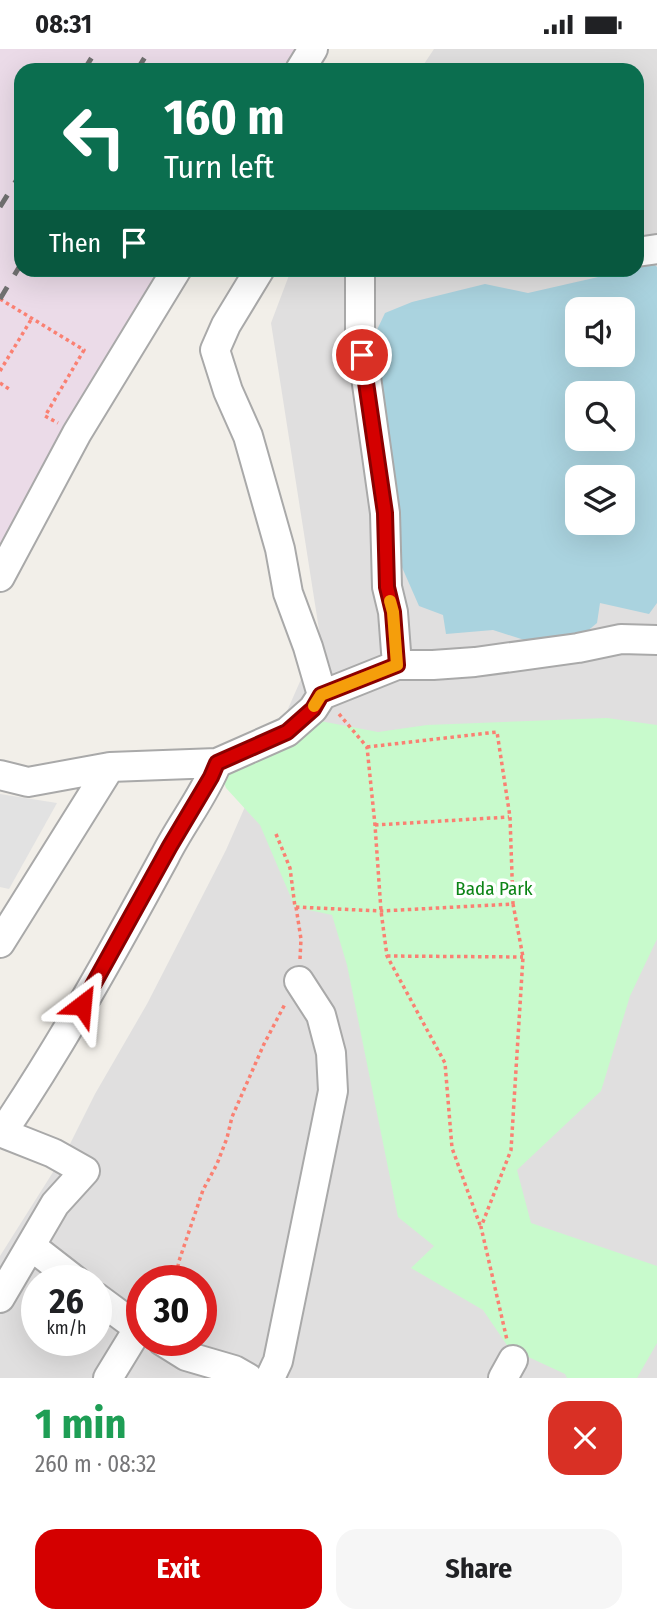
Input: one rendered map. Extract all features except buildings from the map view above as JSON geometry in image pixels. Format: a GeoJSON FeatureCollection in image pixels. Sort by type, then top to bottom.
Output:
{"type":"FeatureCollection","features":[{"type":"Feature","properties":{"kind":"street"},"geometry":{"type":"LineString","coordinates":[[0,577],[77,433],[172,277]]}},
{"type":"Feature","properties":{"kind":"street"},"geometry":{"type":"LineString","coordinates":[[255,277],[226,325],[215,350],[228,391],[248,436],[280,549],[288,593],[308,647],[321,695]]}},
{"type":"Feature","properties":{"kind":"street"},"geometry":{"type":"LineString","coordinates":[[360,277],[360,334],[385,513],[387,587],[393,612],[397,665]]}},
{"type":"Feature","properties":{"kind":"street"},"geometry":{"type":"LineString","coordinates":[[0,775],[28,782],[110,767],[217,763],[287,732],[313,709],[321,695],[397,665],[433,666],[475,662],[578,648],[621,639],[657,640]]}},
{"type":"Feature","properties":{"kind":"street"},"geometry":{"type":"LineString","coordinates":[[0,1298],[55,1204],[85,1171],[53,1153],[1,1133],[82,1005],[217,763]]}},
{"type":"Feature","properties":{"kind":"street"},"geometry":{"type":"LineString","coordinates":[[4,928],[110,767]]}},
{"type":"Feature","properties":{"kind":"street"},"geometry":{"type":"LineString","coordinates":[[270,1378],[278,1361],[333,1091],[331,1053],[321,1015],[299,981]]}},
{"type":"Feature","properties":{"kind":"street"},"geometry":{"type":"LineString","coordinates":[[31,1246],[55,1265]]}},
{"type":"Feature","properties":{"kind":"street"},"geometry":{"type":"LineString","coordinates":[[108,1378],[127,1356]]}},
{"type":"Feature","properties":{"kind":"street"},"geometry":{"type":"LineString","coordinates":[[186,1356],[234,1370],[248,1378]]}},
{"type":"Feature","properties":{"kind":"path"},"geometry":{"type":"LineString","coordinates":[[0,299],[84,349],[57,397]]}},
{"type":"Feature","properties":{"kind":"path"},"geometry":{"type":"LineString","coordinates":[[0,371],[32,319]]}},
{"type":"Feature","properties":{"kind":"path"},"geometry":{"type":"LineString","coordinates":[[0,383],[9,389]]}},
{"type":"Feature","properties":{"kind":"path"},"geometry":{"type":"LineString","coordinates":[[321,695],[367,747],[380,911],[387,956],[445,1063],[452,1147],[481,1227],[508,1369]]}},
{"type":"Feature","properties":{"kind":"path"},"geometry":{"type":"LineString","coordinates":[[367,747],[497,732],[510,817],[513,904],[523,957],[511,1150],[481,1227]]}},
{"type":"Feature","properties":{"kind":"path"},"geometry":{"type":"LineString","coordinates":[[375,825],[510,817]]}},
{"type":"Feature","properties":{"kind":"path"},"geometry":{"type":"LineString","coordinates":[[178,1265],[203,1190],[228,1138],[232,1117],[264,1044],[299,981],[301,939],[290,868],[276,834]]}},
{"type":"Feature","properties":{"kind":"path"},"geometry":{"type":"LineString","coordinates":[[296,907],[380,911],[513,904]]}},
{"type":"Feature","properties":{"kind":"path"},"geometry":{"type":"LineString","coordinates":[[387,956],[523,957]]}},
{"type":"Feature","properties":{"kind":"shaded area"},"geometry":{"type":"Polygon","coordinates":[[[0,49],[304,49],[296,63],[14,63],[14,277],[170,277],[0,563],[0,49]]]}},
{"type":"Feature","properties":{"kind":"shaded area"},"geometry":{"type":"Polygon","coordinates":[[[434,49],[657,49],[657,1378],[0,1378],[0,1256],[67,1150],[95,1094],[147,1004],[226,850],[320,636],[271,323],[288,277],[644,277],[644,63],[425,63],[434,49]]]}},
{"type":"Feature","properties":{"kind":"shaded area"},"geometry":{"type":"Polygon","coordinates":[[[0,794],[57,803],[9,889],[0,887],[0,794]]]}},
{"type":"Feature","properties":{"kind":"green space","name":"Bada Park"},"geometry":{"type":"Polygon","coordinates":[[[607,718],[657,725],[657,939],[630,996],[601,1091],[517,1170],[531,1223],[657,1266],[657,1343],[637,1378],[567,1378],[565,1374],[509,1348],[483,1310],[411,1268],[434,1246],[398,1217],[347,965],[332,915],[295,907],[260,825],[226,788],[217,763],[315,720],[378,732],[427,725],[607,718]]]}},
{"type":"Feature","properties":{"kind":"water"},"geometry":{"type":"Polygon","coordinates":[[[654,264],[657,267],[657,603],[649,614],[600,603],[597,623],[573,643],[537,644],[493,630],[446,634],[443,615],[419,606],[401,565],[367,351],[385,313],[412,302],[485,284],[528,293],[598,277],[644,277],[644,266],[654,264]]]}},
{"type":"Feature","properties":{"kind":"railway"},"geometry":{"type":"LineString","coordinates":[[88,63],[97,49]]}},
{"type":"Feature","properties":{"kind":"railway"},"geometry":{"type":"LineString","coordinates":[[141,63],[150,49]]}},
{"type":"Feature","properties":{"kind":"railway"},"geometry":{"type":"LineString","coordinates":[[0,207],[14,184]]}},
{"type":"Feature","properties":{"kind":"railway"},"geometry":{"type":"LineString","coordinates":[[0,299],[14,276]]}},
{"type":"Feature","properties":{"kind":"slow traffic"},"geometry":{"type":"LineString","coordinates":[[314,706],[321,695],[397,665],[390,601]]}},
{"type":"Feature","properties":{"kind":"route"},"geometry":{"type":"LineString","coordinates":[[82,1005],[217,763],[287,732],[313,709],[321,695],[397,665],[393,612],[387,587],[385,513],[362,355]]}}]}
